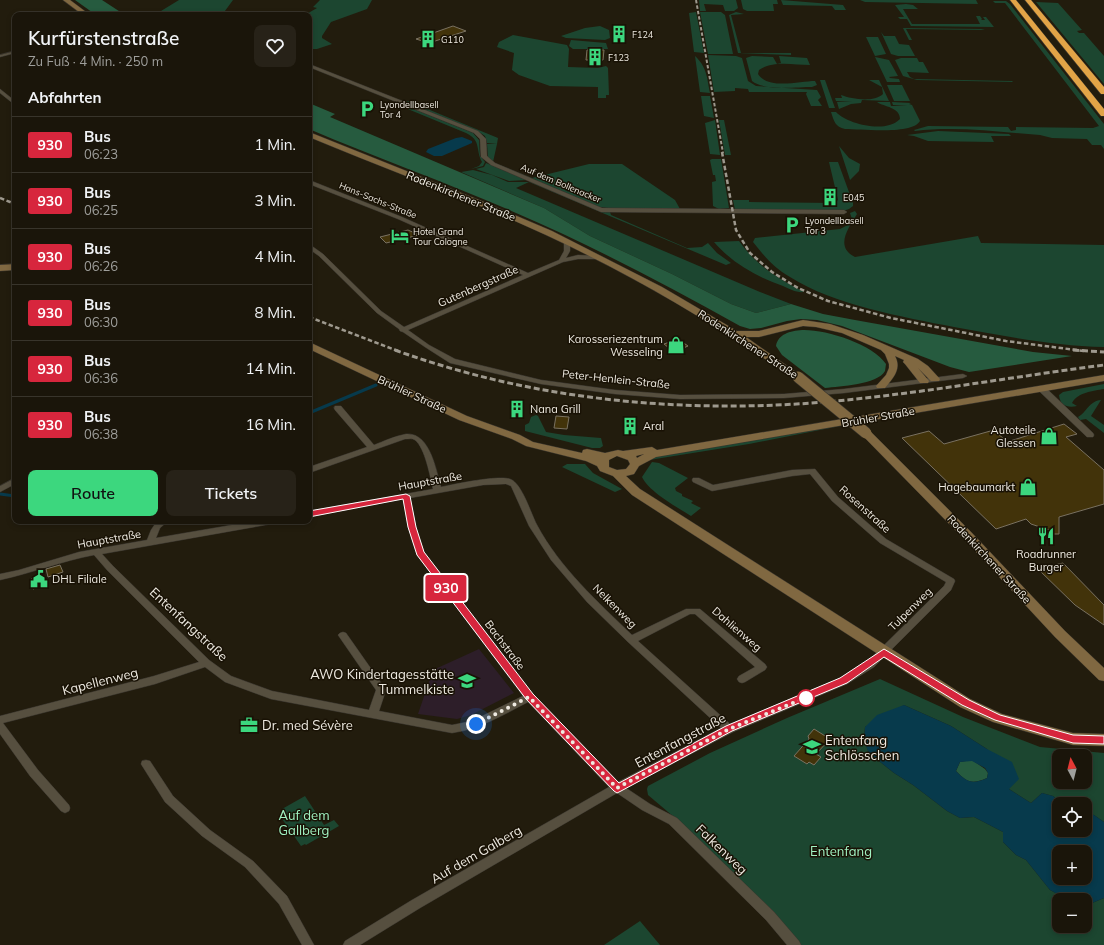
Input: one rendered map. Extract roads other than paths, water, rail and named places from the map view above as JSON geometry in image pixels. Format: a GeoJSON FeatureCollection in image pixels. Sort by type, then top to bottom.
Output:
{"type":"FeatureCollection","features":[{"type":"Feature","properties":{"kind":"highway"},"geometry":{"type":"LineString","coordinates":[[1015,3],[1104,114]]}},
{"type":"Feature","properties":{"kind":"highway"},"geometry":{"type":"LineString","coordinates":[[1030,3],[1104,92]]}},
{"type":"Feature","properties":{"kind":"main road"},"geometry":{"type":"LineString","coordinates":[[66,0],[83,12]]}},
{"type":"Feature","properties":{"kind":"main road","name":"Rodenkirchener Straße"},"geometry":{"type":"LineString","coordinates":[[312,135],[511,216],[567,242],[658,288],[737,334],[768,355],[798,377],[866,433],[968,536],[1055,628],[1104,676]]}},
{"type":"Feature","properties":{"kind":"main road"},"geometry":{"type":"LineString","coordinates":[[0,268],[12,267]]}},
{"type":"Feature","properties":{"kind":"main road"},"geometry":{"type":"LineString","coordinates":[[737,334],[757,334],[775,330],[787,325],[801,323],[823,325],[838,329],[915,361],[934,379]]}},
{"type":"Feature","properties":{"kind":"main road"},"geometry":{"type":"LineString","coordinates":[[768,355],[766,344],[767,339],[775,330]]}},
{"type":"Feature","properties":{"kind":"main road","name":"Brühler Straße"},"geometry":{"type":"LineString","coordinates":[[312,346],[463,418],[516,437],[530,444],[604,460]]}},
{"type":"Feature","properties":{"kind":"main road"},"geometry":{"type":"LineString","coordinates":[[881,386],[893,372],[895,366],[891,356],[885,348]]}},
{"type":"Feature","properties":{"kind":"main road"},"geometry":{"type":"LineString","coordinates":[[903,356],[924,381]]}},
{"type":"Feature","properties":{"kind":"main road","name":"Brühler Straße"},"geometry":{"type":"LineString","coordinates":[[632,468],[653,454],[1104,378]]}},
{"type":"Feature","properties":{"kind":"main road","name":"Brühler Straße"},"geometry":{"type":"LineString","coordinates":[[625,454],[665,447],[714,444]]}},
{"type":"Feature","properties":{"kind":"main road"},"geometry":{"type":"LineString","coordinates":[[654,502],[634,480],[632,458],[625,454],[614,454],[604,460],[604,469],[617,474],[636,492],[654,502],[965,703],[998,718],[1073,739],[1104,740]]}},
{"type":"Feature","properties":{"kind":"main road"},"geometry":{"type":"LineString","coordinates":[[617,474],[632,468]]}},
{"type":"Feature","properties":{"kind":"street"},"geometry":{"type":"LineString","coordinates":[[0,56],[12,53]]}},
{"type":"Feature","properties":{"kind":"street","name":"Auf dem Bollenacker"},"geometry":{"type":"LineString","coordinates":[[312,66],[476,132],[483,139],[484,157],[493,164],[601,210],[844,212]]}},
{"type":"Feature","properties":{"kind":"street"},"geometry":{"type":"LineString","coordinates":[[0,90],[12,101]]}},
{"type":"Feature","properties":{"kind":"street","name":"Hans-Sachs-Straße"},"geometry":{"type":"LineString","coordinates":[[312,183],[400,218],[527,276]]}},
{"type":"Feature","properties":{"kind":"street"},"geometry":{"type":"LineString","coordinates":[[561,260],[567,251],[567,242]]}},
{"type":"Feature","properties":{"kind":"street","name":"Peter-Henlein-Straße"},"geometry":{"type":"LineString","coordinates":[[312,248],[321,255],[379,312],[402,330],[452,361],[541,382],[615,392],[680,397],[730,397],[784,396],[963,376]]}},
{"type":"Feature","properties":{"kind":"street","name":"Gutenbergstraße"},"geometry":{"type":"LineString","coordinates":[[402,330],[561,260],[578,257],[598,257]]}},
{"type":"Feature","properties":{"kind":"street"},"geometry":{"type":"LineString","coordinates":[[1042,389],[1090,435]]}},
{"type":"Feature","properties":{"kind":"street"},"geometry":{"type":"LineString","coordinates":[[338,408],[372,448]]}},
{"type":"Feature","properties":{"kind":"street"},"geometry":{"type":"LineString","coordinates":[[312,469],[404,437],[416,438],[419,440],[427,456],[438,491]]}},
{"type":"Feature","properties":{"kind":"street","name":"Rosenstraße"},"geometry":{"type":"LineString","coordinates":[[696,480],[712,488],[792,473],[812,471],[835,500],[883,541],[951,581]]}},
{"type":"Feature","properties":{"kind":"street","name":"Hauptstraße"},"geometry":{"type":"LineString","coordinates":[[312,513],[483,482],[508,481]]}},
{"type":"Feature","properties":{"kind":"street","name":"Nelkenweg"},"geometry":{"type":"LineString","coordinates":[[508,481],[514,485],[533,526],[554,558],[590,600],[631,640],[729,729]]}},
{"type":"Feature","properties":{"kind":"street"},"geometry":{"type":"LineString","coordinates":[[0,489],[12,483]]}},
{"type":"Feature","properties":{"kind":"street","name":"Bachstraße"},"geometry":{"type":"LineString","coordinates":[[406,496],[412,527],[420,553],[529,697],[617,788]]}},
{"type":"Feature","properties":{"kind":"street"},"geometry":{"type":"LineString","coordinates":[[151,543],[154,531],[158,524]]}},
{"type":"Feature","properties":{"kind":"street","name":"Hauptstraße"},"geometry":{"type":"LineString","coordinates":[[0,577],[19,573],[72,557],[96,552],[255,524]]}},
{"type":"Feature","properties":{"kind":"street","name":"Entenfangstraße"},"geometry":{"type":"LineString","coordinates":[[96,552],[110,568],[206,663],[228,679],[257,691],[271,695],[452,729],[467,727],[529,697]]}},
{"type":"Feature","properties":{"kind":"street","name":"Tulpenweg"},"geometry":{"type":"LineString","coordinates":[[884,652],[948,588],[951,581]]}},
{"type":"Feature","properties":{"kind":"street","name":"Dahlienweg"},"geometry":{"type":"LineString","coordinates":[[631,640],[688,611],[697,611],[762,667],[742,679]]}},
{"type":"Feature","properties":{"kind":"street"},"geometry":{"type":"LineString","coordinates":[[343,635],[381,690],[373,714]]}},
{"type":"Feature","properties":{"kind":"street","name":"Entenfangstraße"},"geometry":{"type":"LineString","coordinates":[[617,788],[729,729],[844,681],[871,664],[884,652]]}},
{"type":"Feature","properties":{"kind":"street","name":"Kapellenweg"},"geometry":{"type":"LineString","coordinates":[[0,720],[155,680],[206,663]]}},
{"type":"Feature","properties":{"kind":"street"},"geometry":{"type":"LineString","coordinates":[[0,726],[34,773],[65,808]]}},
{"type":"Feature","properties":{"kind":"street"},"geometry":{"type":"LineString","coordinates":[[146,764],[169,799],[206,833],[249,864],[283,900],[308,945]]}},
{"type":"Feature","properties":{"kind":"street","name":"Auf dem Galberg"},"geometry":{"type":"LineString","coordinates":[[349,945],[416,904],[617,788]]}},
{"type":"Feature","properties":{"kind":"street","name":"Falkenweg"},"geometry":{"type":"LineString","coordinates":[[617,788],[646,807],[673,821],[765,911],[795,945]]}},
{"type":"Feature","properties":{"kind":"water"},"geometry":{"type":"Polygon","coordinates":[[[462,137],[472,141],[472,143],[442,156],[434,156],[426,152],[428,149],[462,137]]]}},
{"type":"Feature","properties":{"kind":"water"},"geometry":{"type":"Polygon","coordinates":[[[904,705],[951,726],[987,749],[1012,762],[1019,779],[1009,789],[1031,803],[1042,793],[1054,797],[1052,797],[1052,837],[1092,837],[1092,815],[1104,822],[1104,898],[1092,903],[1092,893],[1056,893],[1050,890],[1026,860],[1016,855],[1003,842],[1003,832],[974,817],[960,818],[947,811],[869,753],[864,741],[865,727],[877,715],[904,705]],[[972,761],[960,762],[956,771],[963,778],[974,782],[987,778],[988,773],[985,768],[972,761]]]}},
{"type":"Feature","properties":{"kind":"waterway"},"geometry":{"type":"LineString","coordinates":[[312,412],[376,385]]}},
{"type":"Feature","properties":{"kind":"waterway"},"geometry":{"type":"LineString","coordinates":[[0,494],[12,496]]}},
{"type":"Feature","properties":{"kind":"railway"},"geometry":{"type":"LineString","coordinates":[[696,0],[723,153]]}},
{"type":"Feature","properties":{"kind":"railway"},"geometry":{"type":"LineString","coordinates":[[722,152],[736,230],[750,253],[772,272],[798,288],[828,301],[891,318],[1006,341],[1079,350]]}},
{"type":"Feature","properties":{"kind":"railway"},"geometry":{"type":"LineString","coordinates":[[0,198],[12,203]]}},
{"type":"Feature","properties":{"kind":"railway"},"geometry":{"type":"LineString","coordinates":[[312,318],[398,351]]}},
{"type":"Feature","properties":{"kind":"railway"},"geometry":{"type":"LineString","coordinates":[[1073,350],[1079,350]]}},
{"type":"Feature","properties":{"kind":"railway"},"geometry":{"type":"LineString","coordinates":[[1079,350],[1104,352]]}},
{"type":"Feature","properties":{"kind":"railway"},"geometry":{"type":"LineString","coordinates":[[1079,350],[1084,351]]}},
{"type":"Feature","properties":{"kind":"railway"},"geometry":{"type":"LineString","coordinates":[[398,351],[447,367],[500,381],[553,392],[662,404],[716,406],[771,405],[860,399],[1104,365]]}},
{"type":"Feature","properties":{"kind":"place","name":"F124"},"geometry":{"type":"Point","coordinates":[619,34]}},
{"type":"Feature","properties":{"kind":"place","name":"G110"},"geometry":{"type":"Point","coordinates":[428,39]}},
{"type":"Feature","properties":{"kind":"place","name":"F123"},"geometry":{"type":"Point","coordinates":[595,57]}},
{"type":"Feature","properties":{"kind":"place","name":"Lyondellbasell Tor 4"},"geometry":{"type":"Point","coordinates":[367,109]}},
{"type":"Feature","properties":{"kind":"place","name":"E045"},"geometry":{"type":"Point","coordinates":[830,197]}},
{"type":"Feature","properties":{"kind":"place","name":"Lyondellbasell Tor 3"},"geometry":{"type":"Point","coordinates":[792,225]}},
{"type":"Feature","properties":{"kind":"place","name":"Hotel Grand Tour Cologne"},"geometry":{"type":"Point","coordinates":[400,236]}},
{"type":"Feature","properties":{"kind":"place","name":"Karosseriezentrum Wesseling"},"geometry":{"type":"Point","coordinates":[676,345]}},
{"type":"Feature","properties":{"kind":"place","name":"Nana Grill"},"geometry":{"type":"Point","coordinates":[517,409]}},
{"type":"Feature","properties":{"kind":"place","name":"Aral"},"geometry":{"type":"Point","coordinates":[630,426]}},
{"type":"Feature","properties":{"kind":"place","name":"Autoteile Glessen"},"geometry":{"type":"Point","coordinates":[1049,436]}},
{"type":"Feature","properties":{"kind":"place","name":"Hagebaumarkt"},"geometry":{"type":"Point","coordinates":[1028,487]}},
{"type":"Feature","properties":{"kind":"place","name":"Roadrunner Burger"},"geometry":{"type":"Point","coordinates":[1046,536]}},
{"type":"Feature","properties":{"kind":"place","name":"DHL Filiale"},"geometry":{"type":"Point","coordinates":[39,579]}},
{"type":"Feature","properties":{"kind":"place","name":"AWO Kindertagesstätte Tummelkiste"},"geometry":{"type":"Point","coordinates":[467,681]}},
{"type":"Feature","properties":{"kind":"place","name":"Dr. med Sévère"},"geometry":{"type":"Point","coordinates":[249,725]}},
{"type":"Feature","properties":{"kind":"place","name":"Entenfang Schlösschen"},"geometry":{"type":"Point","coordinates":[812,747]}},
{"type":"Feature","properties":{"kind":"park label","name":"Auf dem Gallberg"},"geometry":{"type":"Point","coordinates":[304,822]}},
{"type":"Feature","properties":{"kind":"park label","name":"Entenfang"},"geometry":{"type":"Point","coordinates":[841,851]}}]}
